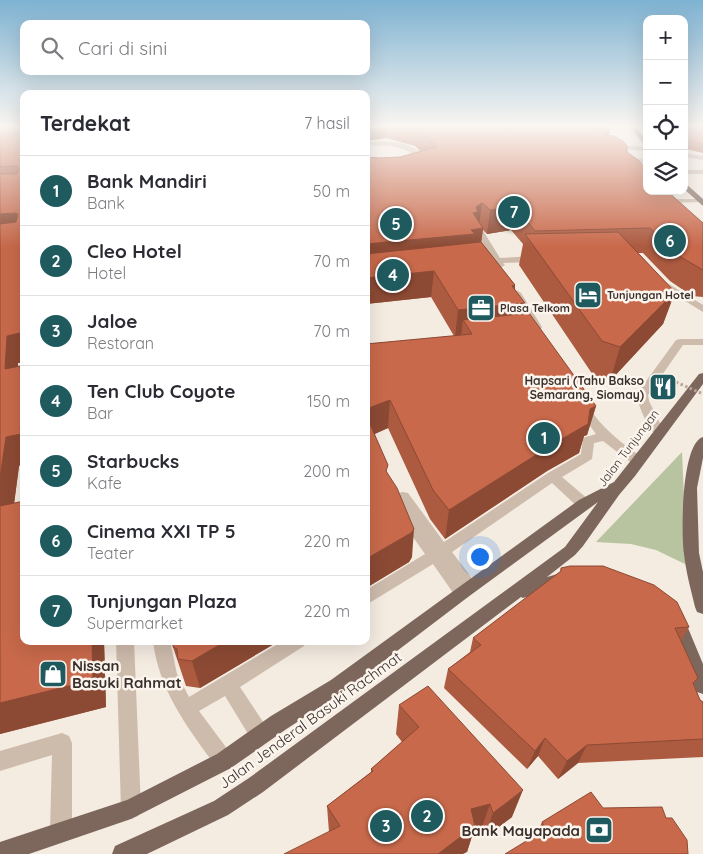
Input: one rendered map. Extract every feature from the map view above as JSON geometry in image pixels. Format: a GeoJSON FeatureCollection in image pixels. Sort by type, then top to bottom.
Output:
{"type":"FeatureCollection","features":[{"type":"Feature","properties":{"kind":"main road"},"geometry":{"type":"LineString","coordinates":[[688,182],[703,191]]}},
{"type":"Feature","properties":{"kind":"main road"},"geometry":{"type":"LineString","coordinates":[[688,189],[702,205]]}},
{"type":"Feature","properties":{"kind":"main road","name":"Jalan Tunjungan"},"geometry":{"type":"LineString","coordinates":[[509,597],[570,551],[582,538],[616,486],[630,473],[703,376]]}},
{"type":"Feature","properties":{"kind":"main road"},"geometry":{"type":"LineString","coordinates":[[703,441],[694,464],[690,488],[691,553],[703,607]]}},
{"type":"Feature","properties":{"kind":"main road","name":"Jalan Jenderal Basuki Rachmat"},"geometry":{"type":"LineString","coordinates":[[0,853],[131,809],[224,761],[260,735],[337,686],[466,589],[584,504],[616,486]]}},
{"type":"Feature","properties":{"kind":"main road"},"geometry":{"type":"LineString","coordinates":[[509,597],[552,581],[578,577]]}},
{"type":"Feature","properties":{"kind":"main road","name":"Jalan Jenderal Basuki Rachmat"},"geometry":{"type":"LineString","coordinates":[[123,854],[146,849],[221,808],[256,785],[509,597]]}},
{"type":"Feature","properties":{"kind":"main road"},"geometry":{"type":"LineString","coordinates":[[667,609],[676,621],[703,686]]}},
{"type":"Feature","properties":{"kind":"street"},"geometry":{"type":"LineString","coordinates":[[688,172],[703,172]]}},
{"type":"Feature","properties":{"kind":"street"},"geometry":{"type":"LineString","coordinates":[[654,201],[702,205],[662,209],[654,201]]}},
{"type":"Feature","properties":{"kind":"street"},"geometry":{"type":"LineString","coordinates":[[479,231],[509,280],[538,335]]}},
{"type":"Feature","properties":{"kind":"street"},"geometry":{"type":"LineString","coordinates":[[467,262],[542,259]]}},
{"type":"Feature","properties":{"kind":"street"},"geometry":{"type":"LineString","coordinates":[[653,276],[703,309]]}},
{"type":"Feature","properties":{"kind":"street"},"geometry":{"type":"LineString","coordinates":[[659,433],[642,395],[680,342],[703,342]]}},
{"type":"Feature","properties":{"kind":"street"},"geometry":{"type":"LineString","coordinates":[[576,396],[590,420],[604,436],[638,461]]}},
{"type":"Feature","properties":{"kind":"street"},"geometry":{"type":"LineString","coordinates":[[370,596],[437,554],[553,476],[587,456],[588,441],[604,436]]}},
{"type":"Feature","properties":{"kind":"street"},"geometry":{"type":"LineString","coordinates":[[553,476],[584,504]]}},
{"type":"Feature","properties":{"kind":"street"},"geometry":{"type":"LineString","coordinates":[[398,498],[437,554],[466,589]]}},
{"type":"Feature","properties":{"kind":"street"},"geometry":{"type":"LineString","coordinates":[[125,645],[131,809]]}},
{"type":"Feature","properties":{"kind":"street"},"geometry":{"type":"LineString","coordinates":[[161,645],[169,680],[185,708],[224,761]]}},
{"type":"Feature","properties":{"kind":"street"},"geometry":{"type":"LineString","coordinates":[[185,708],[200,702],[292,645]]}},
{"type":"Feature","properties":{"kind":"street"},"geometry":{"type":"LineString","coordinates":[[228,685],[260,735]]}},
{"type":"Feature","properties":{"kind":"street"},"geometry":{"type":"LineString","coordinates":[[0,761],[62,743],[61,832]]}},
{"type":"Feature","properties":{"kind":"path"},"geometry":{"type":"LineString","coordinates":[[676,382],[703,394]]}},
{"type":"Feature","properties":{"kind":"path"},"geometry":{"type":"LineString","coordinates":[[12,476],[20,472]]}},
{"type":"Feature","properties":{"kind":"green space"},"geometry":{"type":"Polygon","coordinates":[[[682,452],[687,565],[656,550],[631,544],[596,542],[682,452]]]}},
{"type":"Feature","properties":{"kind":"building"},"geometry":{"type":"Polygon","coordinates":[[[18,167],[20,167],[20,333],[7,336],[5,369],[20,366],[20,434],[6,437],[0,478],[0,224],[16,222],[18,214],[0,214],[0,174],[17,174],[18,167]]]}},
{"type":"Feature","properties":{"kind":"building"},"geometry":{"type":"Polygon","coordinates":[[[370,167],[643,167],[643,195],[672,195],[703,223],[703,270],[679,256],[650,228],[535,231],[515,206],[490,210],[482,203],[476,207],[478,212],[473,213],[483,228],[471,230],[475,234],[370,244],[370,167]]]}},
{"type":"Feature","properties":{"kind":"building"},"geometry":{"type":"Polygon","coordinates":[[[618,232],[675,292],[620,347],[602,341],[525,234],[618,232]]]}},
{"type":"Feature","properties":{"kind":"building"},"geometry":{"type":"Polygon","coordinates":[[[481,242],[515,285],[512,286],[525,303],[458,310],[434,271],[370,278],[370,254],[481,242]]]}},
{"type":"Feature","properties":{"kind":"building"},"geometry":{"type":"Polygon","coordinates":[[[529,313],[596,406],[590,409],[588,424],[449,510],[433,490],[390,400],[370,408],[370,344],[472,334],[463,320],[529,313]]]}},
{"type":"Feature","properties":{"kind":"building"},"geometry":{"type":"Polygon","coordinates":[[[370,424],[388,465],[386,471],[397,488],[414,529],[411,533],[370,557],[370,424]]]}},
{"type":"Feature","properties":{"kind":"building"},"geometry":{"type":"Polygon","coordinates":[[[20,502],[20,645],[92,645],[93,680],[0,703],[0,506],[20,502]]]}},
{"type":"Feature","properties":{"kind":"building"},"geometry":{"type":"Polygon","coordinates":[[[570,566],[603,566],[654,585],[677,602],[689,627],[675,628],[698,678],[693,683],[700,700],[703,702],[703,739],[587,745],[567,761],[545,738],[535,751],[448,669],[481,645],[473,638],[561,571],[561,568],[570,566]]]}},
{"type":"Feature","properties":{"kind":"building"},"geometry":{"type":"Polygon","coordinates":[[[173,645],[219,645],[192,661],[178,659],[177,649],[173,645]]]}},
{"type":"Feature","properties":{"kind":"building"},"geometry":{"type":"Polygon","coordinates":[[[428,686],[523,790],[493,813],[490,804],[471,809],[475,826],[438,854],[284,854],[340,826],[327,806],[373,771],[371,769],[419,727],[399,705],[428,686]]]}},
{"type":"Feature","properties":{"kind":"building"},"geometry":{"type":"Polygon","coordinates":[[[591,792],[603,808],[662,807],[666,818],[672,818],[687,840],[688,854],[505,854],[546,829],[542,822],[591,792]]]}},
{"type":"Feature","properties":{"kind":"place","name":"Tunjungan Plaza"},"geometry":{"type":"Point","coordinates":[514,212]}},
{"type":"Feature","properties":{"kind":"place","name":"Starbucks"},"geometry":{"type":"Point","coordinates":[396,224]}},
{"type":"Feature","properties":{"kind":"place","name":"Cinema XXI TP 5"},"geometry":{"type":"Point","coordinates":[670,241]}},
{"type":"Feature","properties":{"kind":"place","name":"Ten Club Coyote"},"geometry":{"type":"Point","coordinates":[393,275]}},
{"type":"Feature","properties":{"kind":"place","name":"Tunjungan Hotel"},"geometry":{"type":"Point","coordinates":[588,295]}},
{"type":"Feature","properties":{"kind":"place","name":"Plasa Telkom"},"geometry":{"type":"Point","coordinates":[481,308]}},
{"type":"Feature","properties":{"kind":"place","name":"Hapsari (Tahu Bakso Semarang, Siomay)"},"geometry":{"type":"Point","coordinates":[663,387]}},
{"type":"Feature","properties":{"kind":"place","name":"Bank Mandiri"},"geometry":{"type":"Point","coordinates":[544,438]}},
{"type":"Feature","properties":{"kind":"place","name":"Nissan Basuki Rahmat"},"geometry":{"type":"Point","coordinates":[53,674]}},
{"type":"Feature","properties":{"kind":"place","name":"Cleo Hotel"},"geometry":{"type":"Point","coordinates":[427,816]}},
{"type":"Feature","properties":{"kind":"place","name":"Jaloe"},"geometry":{"type":"Point","coordinates":[386,826]}},
{"type":"Feature","properties":{"kind":"place","name":"Bank Mayapada"},"geometry":{"type":"Point","coordinates":[599,830]}}]}
